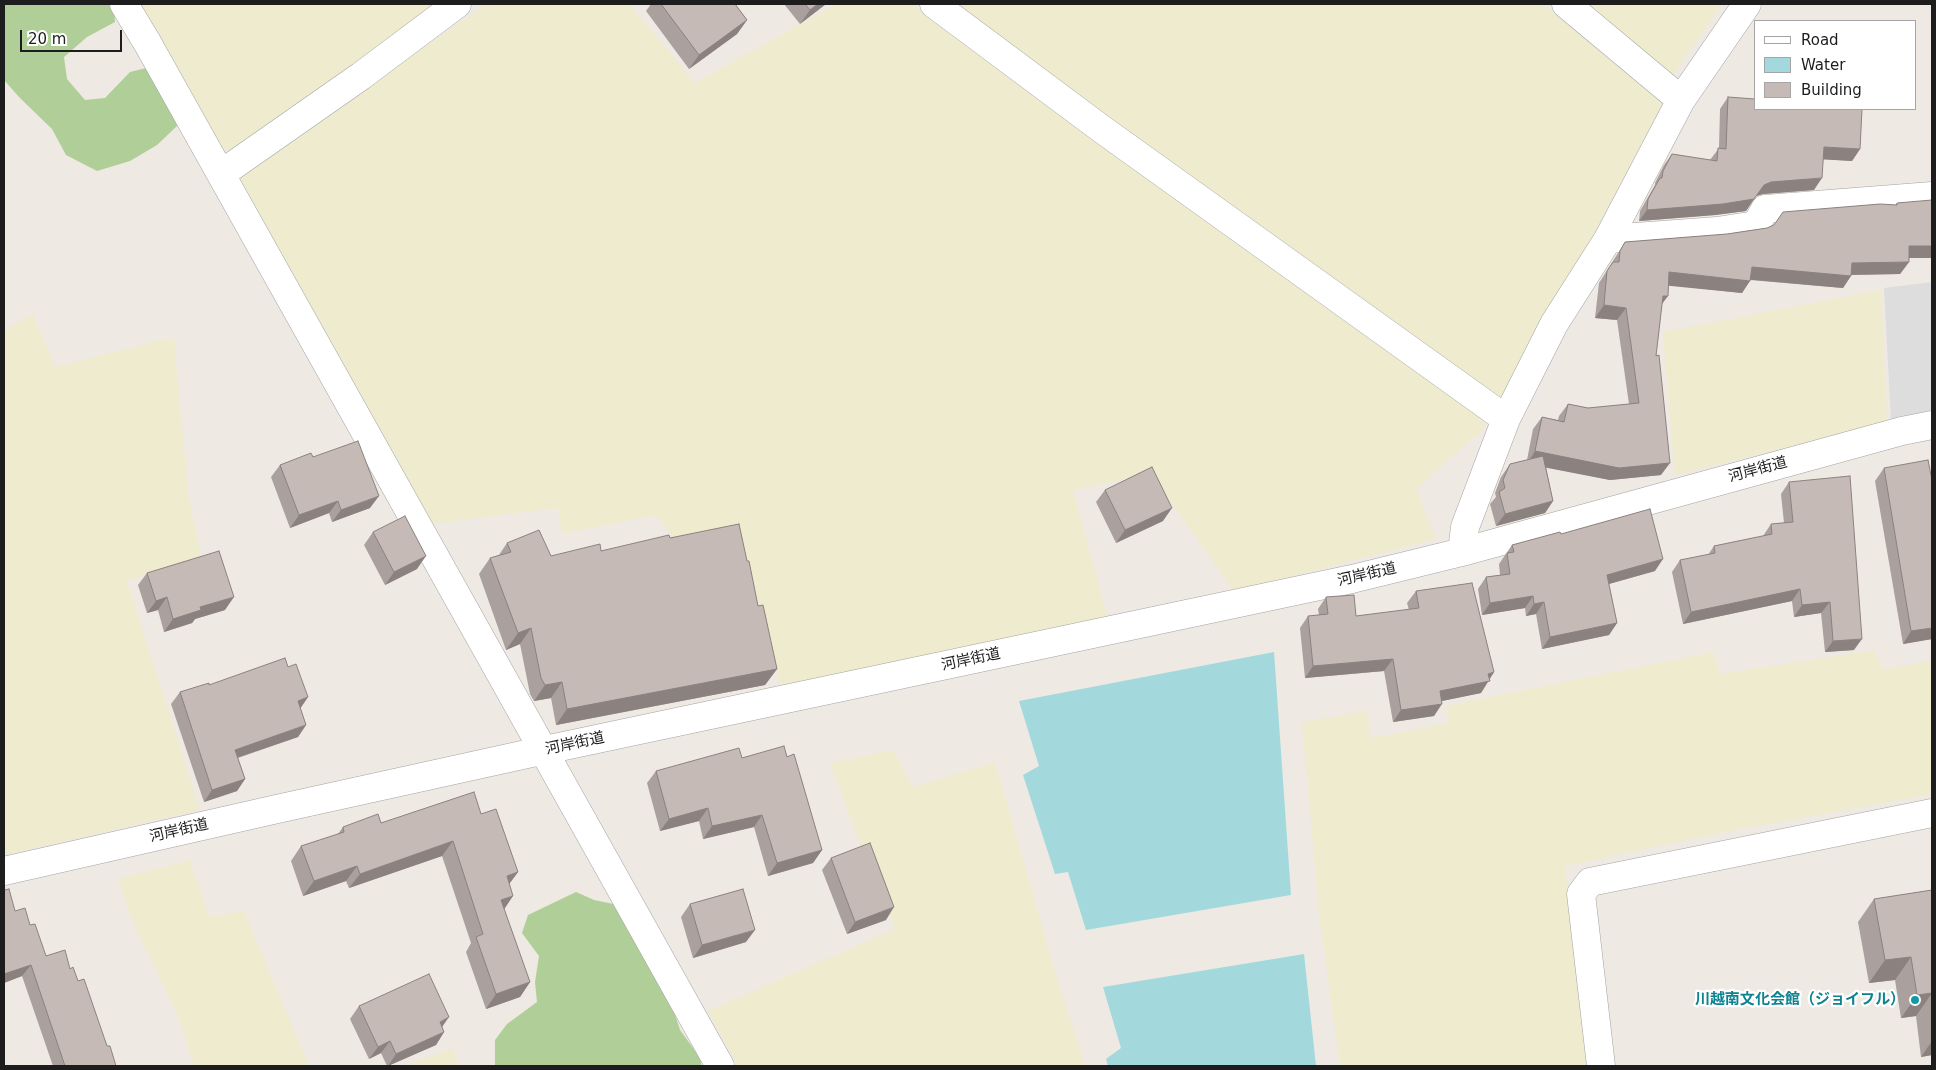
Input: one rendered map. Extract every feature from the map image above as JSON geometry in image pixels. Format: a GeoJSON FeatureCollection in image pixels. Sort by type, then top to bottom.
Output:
{"type":"FeatureCollection","features":[{"type":"Feature","properties":{"kind":"street"},"geometry":{"type":"LineString","coordinates":[[124,4],[545,750],[720,1066]]}},
{"type":"Feature","properties":{"kind":"street"},"geometry":{"type":"LineString","coordinates":[[221,174],[360,76],[457,4]]}},
{"type":"Feature","properties":{"kind":"street"},"geometry":{"type":"LineString","coordinates":[[934,4],[1103,130],[1506,420]]}},
{"type":"Feature","properties":{"kind":"street"},"geometry":{"type":"LineString","coordinates":[[1566,4],[1681,100]]}},
{"type":"Feature","properties":{"kind":"street"},"geometry":{"type":"LineString","coordinates":[[1462,552],[1465,528],[1506,420],[1554,324],[1608,239],[1681,100],[1747,4]]}},
{"type":"Feature","properties":{"kind":"street"},"geometry":{"type":"LineString","coordinates":[[1608,239],[1716,231],[1756,225],[1765,209],[1932,196]]}},
{"type":"Feature","properties":{"kind":"street","name":"河岸街道"},"geometry":{"type":"LineString","coordinates":[[4,872],[545,750],[1352,579],[1462,552],[1902,431],[1932,425]]}},
{"type":"Feature","properties":{"kind":"street"},"geometry":{"type":"LineString","coordinates":[[1601,1066],[1581,894],[1590,882],[1932,813]]}},
{"type":"Feature","properties":{"kind":"shaded area"},"geometry":{"type":"Polygon","coordinates":[[[133,4],[440,4],[243,147],[227,150],[214,145],[133,4]]]}},
{"type":"Feature","properties":{"kind":"shaded area"},"geometry":{"type":"Polygon","coordinates":[[[486,4],[629,4],[695,83],[836,4],[911,4],[1486,420],[1482,430],[1416,489],[1436,539],[1234,591],[1151,474],[1073,490],[1109,623],[782,688],[735,537],[678,545],[657,515],[562,534],[558,508],[428,524],[239,177],[486,4]]]}},
{"type":"Feature","properties":{"kind":"shaded area"},"geometry":{"type":"Polygon","coordinates":[[[944,4],[1543,4],[1663,104],[1502,406],[944,4]]]}},
{"type":"Feature","properties":{"kind":"shaded area"},"geometry":{"type":"Polygon","coordinates":[[[1587,4],[1722,4],[1673,75],[1587,4]]]}},
{"type":"Feature","properties":{"kind":"shaded area"},"geometry":{"type":"Polygon","coordinates":[[[1932,282],[1932,410],[1891,421],[1884,288],[1932,282]]]}},
{"type":"Feature","properties":{"kind":"shaded area"},"geometry":{"type":"Polygon","coordinates":[[[1881,290],[1887,422],[1675,475],[1663,332],[1881,290]]]}},
{"type":"Feature","properties":{"kind":"shaded area"},"geometry":{"type":"Polygon","coordinates":[[[33,314],[55,367],[174,337],[188,493],[201,558],[127,581],[200,810],[4,855],[4,330],[33,314]]]}},
{"type":"Feature","properties":{"kind":"shaded area"},"geometry":{"type":"Polygon","coordinates":[[[1874,650],[1883,669],[1932,661],[1932,794],[1729,831],[1565,866],[1586,1066],[1340,1066],[1319,915],[1302,722],[1367,711],[1371,738],[1448,723],[1446,706],[1713,652],[1720,674],[1874,650]]]}},
{"type":"Feature","properties":{"kind":"shaded area"},"geometry":{"type":"Polygon","coordinates":[[[893,750],[913,787],[995,762],[1054,968],[1085,1066],[738,1066],[708,1011],[895,929],[863,852],[830,763],[893,750]]]}},
{"type":"Feature","properties":{"kind":"shaded area"},"geometry":{"type":"Polygon","coordinates":[[[190,860],[209,917],[244,911],[309,1066],[194,1066],[178,1017],[131,917],[118,879],[190,860]]]}},
{"type":"Feature","properties":{"kind":"shaded area"},"geometry":{"type":"Polygon","coordinates":[[[452,1048],[459,1066],[406,1066],[452,1048]]]}},
{"type":"Feature","properties":{"kind":"green space"},"geometry":{"type":"Polygon","coordinates":[[[4,4],[111,4],[114,7],[115,22],[87,37],[64,57],[67,79],[85,100],[105,98],[130,72],[150,67],[172,107],[177,126],[157,145],[130,161],[97,171],[66,155],[52,129],[4,80],[4,4]]]}},
{"type":"Feature","properties":{"kind":"green space"},"geometry":{"type":"Polygon","coordinates":[[[576,892],[594,900],[618,905],[669,996],[680,1030],[701,1059],[701,1066],[495,1066],[495,1040],[507,1024],[537,1002],[535,982],[539,956],[522,933],[528,915],[576,892]]]}},
{"type":"Feature","properties":{"kind":"water"},"geometry":{"type":"Polygon","coordinates":[[[1274,652],[1291,895],[1086,930],[1068,872],[1055,874],[1023,775],[1039,766],[1019,701],[1274,652]]]}},
{"type":"Feature","properties":{"kind":"water"},"geometry":{"type":"Polygon","coordinates":[[[1304,954],[1316,1066],[1108,1066],[1106,1059],[1121,1048],[1103,987],[1304,954]]]}},
{"type":"Feature","properties":{"kind":"building"},"geometry":{"type":"Polygon","coordinates":[[[661,4],[735,4],[747,20],[699,55],[661,4]]]}},
{"type":"Feature","properties":{"kind":"building"},"geometry":{"type":"Polygon","coordinates":[[[805,4],[818,4],[810,10],[805,4]]]}},
{"type":"Feature","properties":{"kind":"building"},"geometry":{"type":"Polygon","coordinates":[[[1728,97],[1754,99],[1754,110],[1862,110],[1860,149],[1824,147],[1822,178],[1771,182],[1764,185],[1754,199],[1723,204],[1647,210],[1648,199],[1660,178],[1662,178],[1663,171],[1672,154],[1717,161],[1718,148],[1726,149],[1728,97]]]}},
{"type":"Feature","properties":{"kind":"building"},"geometry":{"type":"Polygon","coordinates":[[[1932,200],[1932,246],[1909,246],[1909,262],[1852,263],[1851,276],[1752,267],[1750,281],[1669,272],[1668,296],[1663,296],[1656,356],[1659,355],[1670,463],[1619,468],[1535,451],[1542,417],[1564,422],[1568,404],[1588,408],[1639,403],[1626,308],[1604,305],[1607,271],[1613,262],[1619,262],[1620,251],[1625,242],[1727,234],[1767,228],[1774,225],[1783,212],[1880,204],[1897,205],[1897,203],[1932,200]]]}},
{"type":"Feature","properties":{"kind":"building"},"geometry":{"type":"Polygon","coordinates":[[[358,441],[379,496],[341,510],[338,501],[299,515],[280,465],[311,453],[313,457],[358,441]]]}},
{"type":"Feature","properties":{"kind":"building"},"geometry":{"type":"Polygon","coordinates":[[[1543,456],[1553,501],[1505,514],[1499,492],[1505,488],[1503,480],[1510,464],[1543,456]]]}},
{"type":"Feature","properties":{"kind":"building"},"geometry":{"type":"Polygon","coordinates":[[[1928,460],[1932,480],[1932,628],[1911,631],[1884,468],[1928,460]]]}},
{"type":"Feature","properties":{"kind":"building"},"geometry":{"type":"Polygon","coordinates":[[[1152,467],[1172,508],[1125,530],[1105,490],[1152,467]]]}},
{"type":"Feature","properties":{"kind":"building"},"geometry":{"type":"Polygon","coordinates":[[[1850,476],[1862,639],[1833,641],[1830,602],[1802,605],[1800,589],[1691,612],[1680,560],[1715,553],[1714,546],[1772,534],[1771,524],[1793,522],[1789,482],[1850,476]]]}},
{"type":"Feature","properties":{"kind":"building"},"geometry":{"type":"Polygon","coordinates":[[[1650,509],[1663,559],[1607,575],[1617,623],[1550,637],[1544,602],[1534,604],[1533,596],[1490,603],[1486,577],[1510,574],[1507,553],[1514,552],[1512,545],[1560,532],[1561,534],[1650,509]]]}},
{"type":"Feature","properties":{"kind":"building"},"geometry":{"type":"Polygon","coordinates":[[[405,516],[426,556],[394,572],[373,532],[405,516]]]}},
{"type":"Feature","properties":{"kind":"building"},"geometry":{"type":"Polygon","coordinates":[[[739,524],[758,606],[763,605],[777,669],[567,709],[562,682],[545,685],[541,678],[531,628],[518,633],[490,558],[511,552],[507,543],[539,530],[551,556],[600,544],[601,551],[669,535],[670,538],[739,524]]]}},
{"type":"Feature","properties":{"kind":"building"},"geometry":{"type":"Polygon","coordinates":[[[219,551],[234,597],[200,607],[201,610],[173,619],[167,597],[156,601],[147,573],[219,551]]]}},
{"type":"Feature","properties":{"kind":"building"},"geometry":{"type":"Polygon","coordinates":[[[1472,583],[1494,672],[1488,674],[1490,681],[1440,691],[1442,704],[1401,710],[1393,659],[1313,666],[1308,616],[1328,614],[1326,597],[1354,595],[1356,616],[1419,608],[1416,591],[1472,583]]]}},
{"type":"Feature","properties":{"kind":"building"},"geometry":{"type":"Polygon","coordinates":[[[285,658],[288,667],[296,664],[308,697],[298,701],[306,725],[235,750],[245,779],[212,790],[180,692],[209,683],[209,685],[285,658]]]}},
{"type":"Feature","properties":{"kind":"building"},"geometry":{"type":"Polygon","coordinates":[[[784,746],[787,757],[794,754],[822,850],[777,863],[762,815],[712,826],[708,808],[669,819],[656,771],[739,748],[742,758],[784,746]]]}},
{"type":"Feature","properties":{"kind":"building"},"geometry":{"type":"Polygon","coordinates":[[[474,792],[481,814],[496,809],[518,872],[507,876],[513,896],[501,900],[530,982],[496,994],[476,937],[483,934],[453,841],[360,874],[357,866],[314,881],[301,846],[344,832],[343,827],[378,814],[381,823],[474,792]]]}},
{"type":"Feature","properties":{"kind":"building"},"geometry":{"type":"Polygon","coordinates":[[[870,843],[894,907],[855,922],[831,858],[870,843]]]}},
{"type":"Feature","properties":{"kind":"building"},"geometry":{"type":"Polygon","coordinates":[[[9,889],[15,911],[25,908],[30,925],[35,924],[46,956],[65,950],[70,969],[73,967],[78,981],[84,979],[107,1046],[110,1046],[116,1066],[65,1066],[31,965],[4,974],[4,890],[9,889]]]}},
{"type":"Feature","properties":{"kind":"building"},"geometry":{"type":"Polygon","coordinates":[[[743,889],[755,930],[702,945],[690,904],[743,889]]]}},
{"type":"Feature","properties":{"kind":"building"},"geometry":{"type":"Polygon","coordinates":[[[1932,890],[1932,993],[1917,995],[1911,957],[1885,960],[1874,899],[1932,890]]]}},
{"type":"Feature","properties":{"kind":"building"},"geometry":{"type":"Polygon","coordinates":[[[429,974],[449,1017],[440,1022],[444,1032],[396,1054],[390,1041],[378,1047],[359,1006],[429,974]]]}},
{"type":"Feature","properties":{"kind":"place","name":"川越南文化会館（ジョイフル）"},"geometry":{"type":"Point","coordinates":[1915,1000]}}]}
